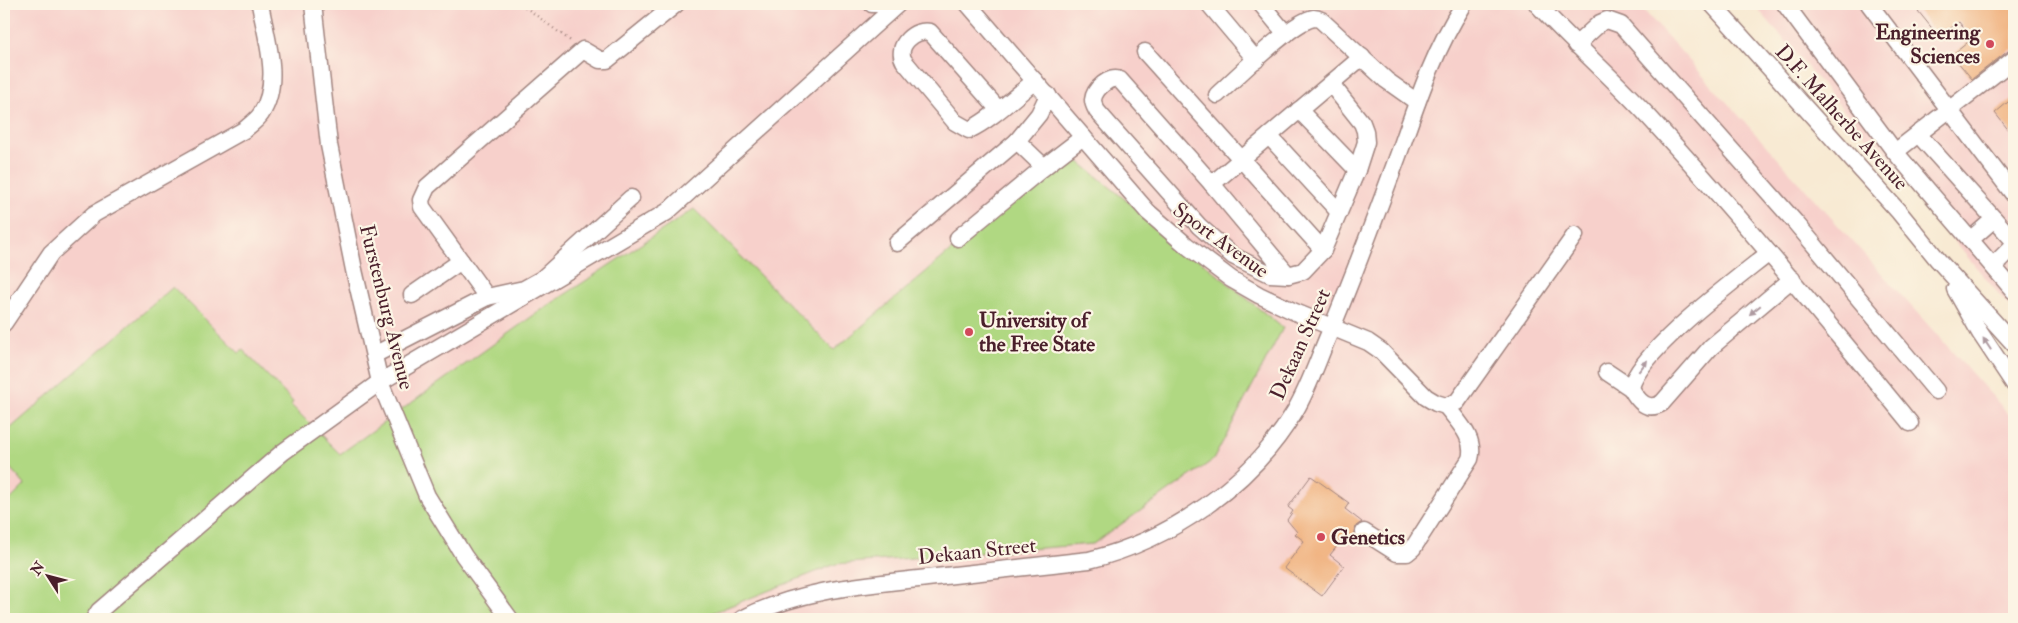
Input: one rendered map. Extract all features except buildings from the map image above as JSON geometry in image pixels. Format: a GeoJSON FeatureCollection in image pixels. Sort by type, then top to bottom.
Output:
{"type":"FeatureCollection","features":[{"type":"Feature","properties":{"kind":"street"},"geometry":{"type":"LineString","coordinates":[[4,323],[29,283],[51,253],[94,214],[244,130],[260,115],[268,100],[271,80],[270,60],[260,4]]}},
{"type":"Feature","properties":{"kind":"street","name":"Furstenburg Avenue"},"geometry":{"type":"LineString","coordinates":[[313,4],[329,145],[380,382],[427,496],[464,556],[510,619]]}},
{"type":"Feature","properties":{"kind":"street"},"geometry":{"type":"LineString","coordinates":[[487,298],[422,207],[421,200],[427,187],[583,50],[600,60],[607,60],[676,4]]}},
{"type":"Feature","properties":{"kind":"street"},"geometry":{"type":"LineString","coordinates":[[94,619],[99,611],[283,452],[380,382],[668,212],[898,4]]}},
{"type":"Feature","properties":{"kind":"street","name":"Sport Avenue"},"geometry":{"type":"LineString","coordinates":[[968,4],[1148,212],[1186,245],[1231,279],[1295,312],[1368,342],[1381,351],[1426,397],[1446,406]]}},
{"type":"Feature","properties":{"kind":"street"},"geometry":{"type":"LineString","coordinates":[[1209,4],[1256,60]]}},
{"type":"Feature","properties":{"kind":"street"},"geometry":{"type":"LineString","coordinates":[[1261,4],[1286,34]]}},
{"type":"Feature","properties":{"kind":"street","name":"Dekaan Street"},"geometry":{"type":"LineString","coordinates":[[742,619],[800,596],[847,587],[1089,560],[1116,554],[1149,540],[1204,508],[1250,469],[1279,434],[1307,388],[1358,265],[1417,102],[1439,50],[1464,4]]}},
{"type":"Feature","properties":{"kind":"street"},"geometry":{"type":"LineString","coordinates":[[1537,4],[1576,45],[1633,99],[1792,279],[1910,423]]}},
{"type":"Feature","properties":{"kind":"street","name":"D.F. Malherbe Avenue"},"geometry":{"type":"LineString","coordinates":[[1712,4],[1899,212],[1938,260],[2014,344]]}},
{"type":"Feature","properties":{"kind":"street"},"geometry":{"type":"LineString","coordinates":[[1869,4],[2014,195]]}},
{"type":"Feature","properties":{"kind":"street"},"geometry":{"type":"LineString","coordinates":[[1790,6],[1894,152],[2014,291]]}},
{"type":"Feature","properties":{"kind":"street"},"geometry":{"type":"LineString","coordinates":[[1216,95],[1286,34],[1301,23],[1314,18],[1322,20],[1386,80],[1417,102]]}},
{"type":"Feature","properties":{"kind":"street"},"geometry":{"type":"LineString","coordinates":[[1576,45],[1600,23],[1607,20],[1621,25],[1795,222],[1936,391]]}},
{"type":"Feature","properties":{"kind":"street"},"geometry":{"type":"LineString","coordinates":[[998,109],[930,32],[923,30],[918,32],[904,45],[901,50],[901,56],[904,62],[955,122],[962,128],[969,130],[975,128],[1035,81]]}},
{"type":"Feature","properties":{"kind":"street"},"geometry":{"type":"LineString","coordinates":[[1145,52],[1323,250]]}},
{"type":"Feature","properties":{"kind":"street"},"geometry":{"type":"LineString","coordinates":[[1212,184],[1362,57]]}},
{"type":"Feature","properties":{"kind":"street"},"geometry":{"type":"LineString","coordinates":[[1894,152],[2014,59]]}},
{"type":"Feature","properties":{"kind":"street"},"geometry":{"type":"LineString","coordinates":[[1288,276],[1212,184],[1120,80],[1115,78],[1109,79],[1096,91],[1093,97],[1097,111],[1199,226],[1233,256],[1270,274],[1288,276],[1302,271],[1323,250],[1357,170],[1366,142],[1362,122],[1331,84]]}},
{"type":"Feature","properties":{"kind":"street"},"geometry":{"type":"LineString","coordinates":[[897,243],[1017,141],[1039,114],[1048,95]]}},
{"type":"Feature","properties":{"kind":"street"},"geometry":{"type":"LineString","coordinates":[[1299,110],[1357,170]]}},
{"type":"Feature","properties":{"kind":"street"},"geometry":{"type":"LineString","coordinates":[[1918,134],[2014,241]]}},
{"type":"Feature","properties":{"kind":"street"},"geometry":{"type":"LineString","coordinates":[[1269,136],[1339,212]]}},
{"type":"Feature","properties":{"kind":"street"},"geometry":{"type":"LineString","coordinates":[[958,238],[1083,137]]}},
{"type":"Feature","properties":{"kind":"street"},"geometry":{"type":"LineString","coordinates":[[1017,141],[1044,167]]}},
{"type":"Feature","properties":{"kind":"street"},"geometry":{"type":"LineString","coordinates":[[374,355],[487,298],[524,288],[542,279],[631,198]]}},
{"type":"Feature","properties":{"kind":"street"},"geometry":{"type":"LineString","coordinates":[[1970,240],[1994,219]]}},
{"type":"Feature","properties":{"kind":"street"},"geometry":{"type":"LineString","coordinates":[[1364,532],[1397,553],[1407,553],[1413,548],[1470,459],[1473,450],[1471,440],[1446,406],[1457,402],[1575,235]]}},
{"type":"Feature","properties":{"kind":"street"},"geometry":{"type":"LineString","coordinates":[[1993,266],[2014,245]]}},
{"type":"Feature","properties":{"kind":"street"},"geometry":{"type":"LineString","coordinates":[[1769,253],[1696,312],[1646,362],[1633,378],[1632,388],[1636,397],[1646,406],[1656,407],[1662,403],[1711,347],[1792,279]]}},
{"type":"Feature","properties":{"kind":"street","name":"D.F. Malherbe Avenue"},"geometry":{"type":"LineString","coordinates":[[1938,260],[1980,333],[2014,384]]}},
{"type":"Feature","properties":{"kind":"street"},"geometry":{"type":"LineString","coordinates":[[412,295],[461,261]]}},
{"type":"Feature","properties":{"kind":"street"},"geometry":{"type":"LineString","coordinates":[[1607,372],[1632,388]]}},
{"type":"Feature","properties":{"kind":"path"},"geometry":{"type":"LineString","coordinates":[[521,4],[583,50]]}},
{"type":"Feature","properties":{"kind":"shaded area","name":"University of the Free State"},"geometry":{"type":"Polygon","coordinates":[[[4,4],[1638,4],[2014,420],[2014,619],[4,619],[4,4]]]}},
{"type":"Feature","properties":{"kind":"shaded area"},"geometry":{"type":"Polygon","coordinates":[[[1754,4],[2014,4],[2014,312],[1754,4]]]}},
{"type":"Feature","properties":{"kind":"green space"},"geometry":{"type":"Polygon","coordinates":[[[1067,152],[1283,328],[1213,460],[1093,544],[836,564],[697,619],[4,619],[4,506],[25,485],[4,461],[4,434],[173,287],[239,353],[243,350],[293,402],[291,405],[340,454],[534,315],[694,209],[834,350],[1067,152]]]}},
{"type":"Feature","properties":{"kind":"place","name":"Engineering Sciences"},"geometry":{"type":"Point","coordinates":[1990,44]}},
{"type":"Feature","properties":{"kind":"place","name":"University of the Free State"},"geometry":{"type":"Point","coordinates":[969,332]}},
{"type":"Feature","properties":{"kind":"place","name":"Genetics"},"geometry":{"type":"Point","coordinates":[1321,537]}}]}
